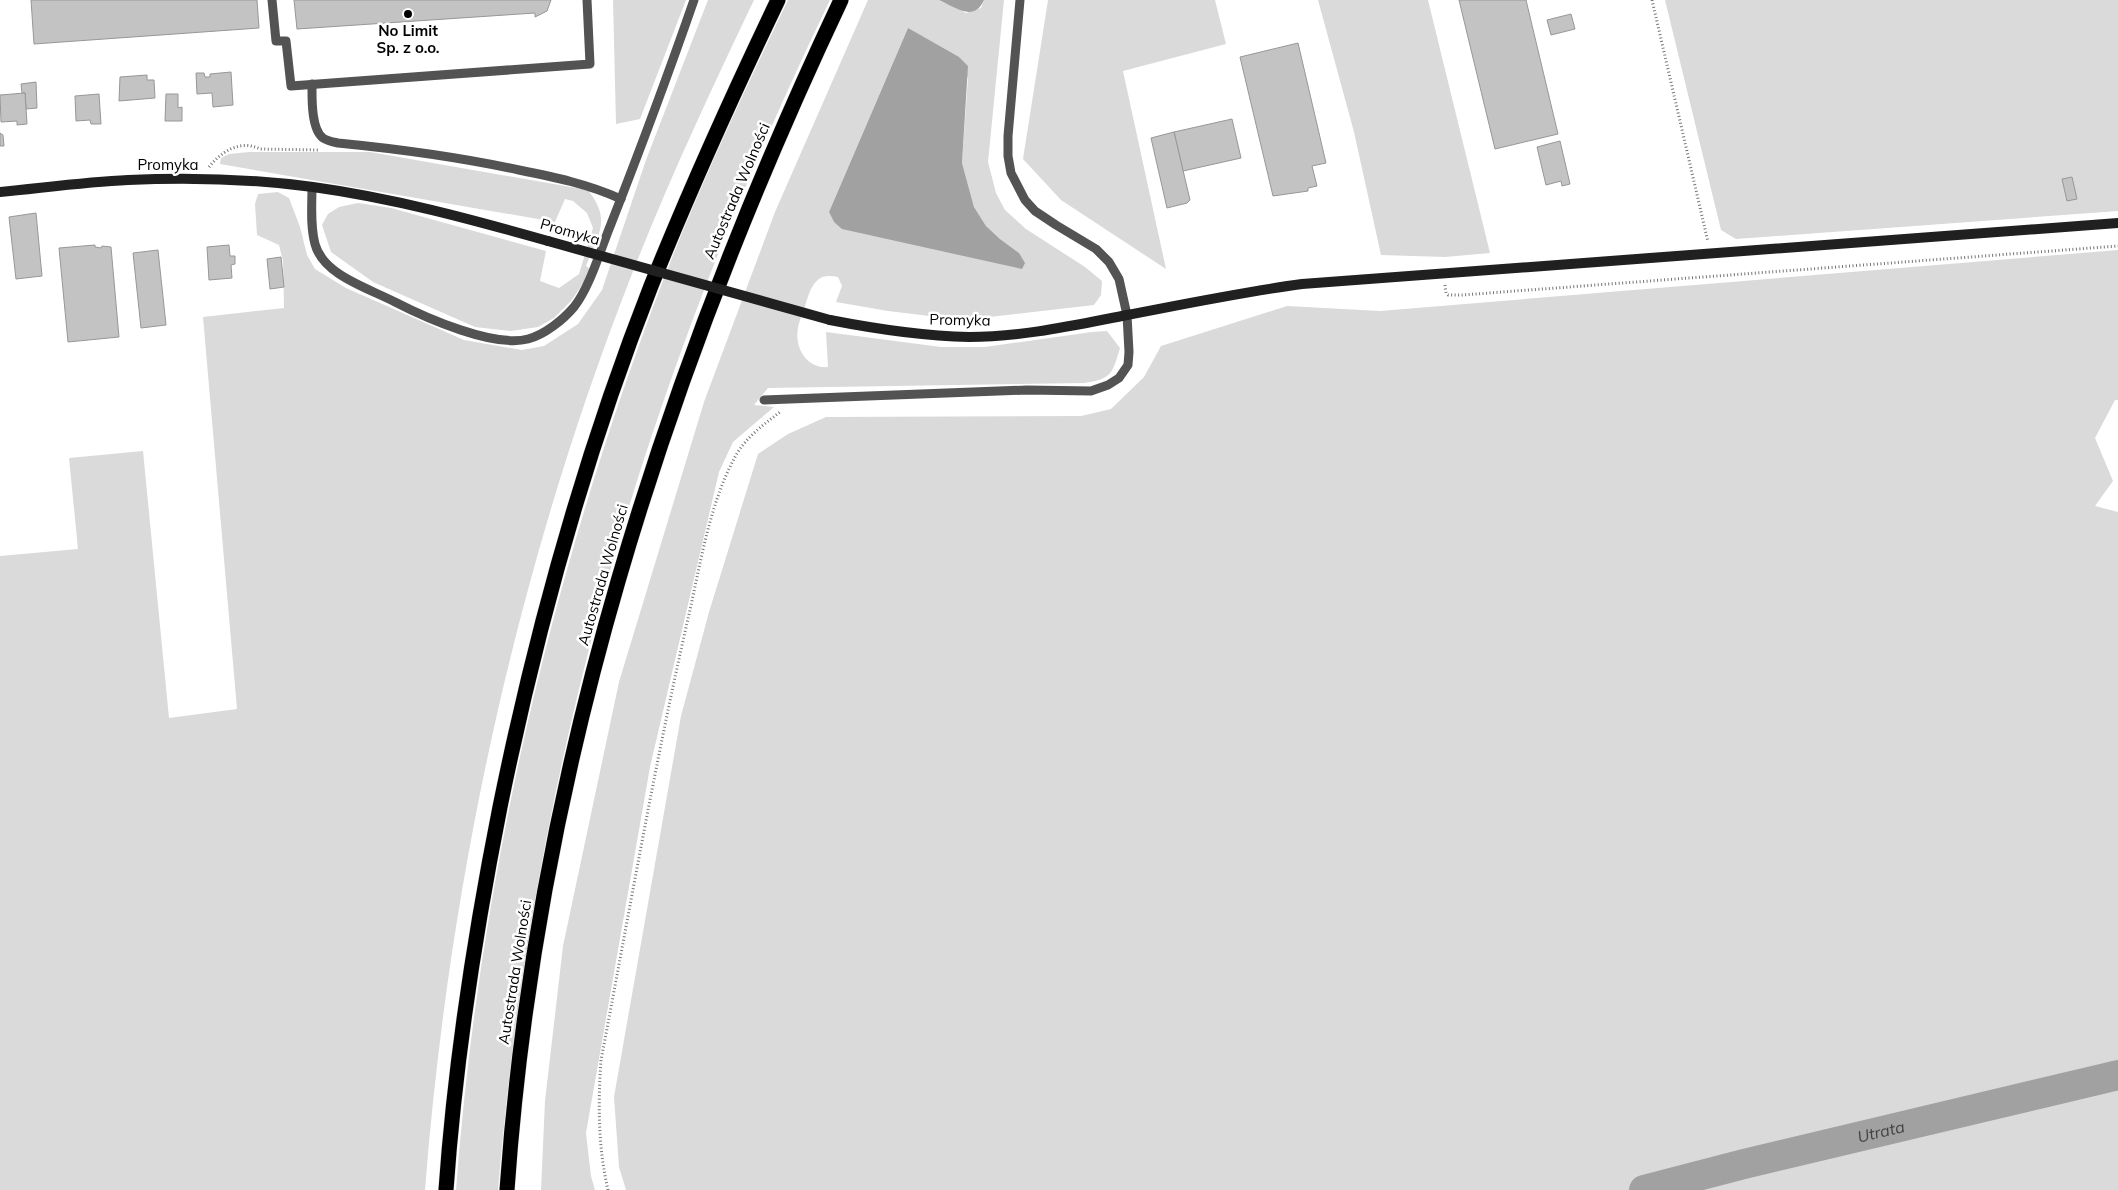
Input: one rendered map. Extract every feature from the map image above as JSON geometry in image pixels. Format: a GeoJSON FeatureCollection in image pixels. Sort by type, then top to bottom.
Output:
{"type":"FeatureCollection","features":[{"type":"Feature","properties":{"kind":"highway"},"geometry":{"type":"LineString","coordinates":[[446,1190],[462,1041],[484,887],[513,744],[564,545],[590,458],[650,288],[720,121],[778,0]]}},
{"type":"Feature","properties":{"kind":"highway","name":"Autostrada Wolności"},"geometry":{"type":"LineString","coordinates":[[507,1190],[516,1087],[531,975],[563,798],[613,594],[657,452],[712,299],[772,152],[841,0]]}},
{"type":"Feature","properties":{"kind":"street","name":"Promyka"},"geometry":{"type":"LineString","coordinates":[[0,192],[127,180],[249,182],[312,187],[380,198],[462,217],[830,320],[874,329],[970,337],[1016,334],[1067,327],[1262,289],[1302,284],[1711,255],[2118,223]]}},
{"type":"Feature","properties":{"kind":"lane"},"geometry":{"type":"LineString","coordinates":[[272,0],[276,41],[286,41],[291,86],[590,64],[587,0]]}},
{"type":"Feature","properties":{"kind":"lane"},"geometry":{"type":"LineString","coordinates":[[312,187],[314,244],[326,266],[412,311],[469,332],[504,341],[528,339],[551,328],[574,306],[590,278],[656,108],[694,0]]}},
{"type":"Feature","properties":{"kind":"lane"},"geometry":{"type":"LineString","coordinates":[[764,400],[1017,390],[1091,391],[1108,385],[1119,378],[1128,365],[1129,352],[1126,315],[1118,278],[1109,262],[1096,249],[1036,211],[1025,200],[1011,174],[1008,156],[1008,136],[1020,0]]}},
{"type":"Feature","properties":{"kind":"lane"},"geometry":{"type":"LineString","coordinates":[[312,84],[312,113],[320,134],[328,140],[348,144],[426,152],[570,180],[621,199]]}},
{"type":"Feature","properties":{"kind":"path"},"geometry":{"type":"LineString","coordinates":[[1652,0],[1711,255]]}},
{"type":"Feature","properties":{"kind":"path"},"geometry":{"type":"LineString","coordinates":[[207,170],[216,158],[237,145],[254,146],[260,149],[300,151],[328,150],[348,144]]}},
{"type":"Feature","properties":{"kind":"path"},"geometry":{"type":"LineString","coordinates":[[1444,282],[1446,293],[1450,296],[1456,296],[2118,246]]}},
{"type":"Feature","properties":{"kind":"path"},"geometry":{"type":"LineString","coordinates":[[608,1190],[599,1128],[598,1092],[601,1060],[674,680],[715,504],[735,457],[745,442],[763,424],[794,400]]}},
{"type":"Feature","properties":{"kind":"shaded area"},"geometry":{"type":"Polygon","coordinates":[[[613,0],[686,0],[640,119],[616,124],[613,0]]]}},
{"type":"Feature","properties":{"kind":"shaded area"},"geometry":{"type":"Polygon","coordinates":[[[708,0],[754,0],[689,138],[630,279],[590,388],[554,500],[522,613],[494,727],[471,842],[451,958],[436,1074],[425,1190],[0,1190],[0,556],[78,549],[69,458],[143,451],[169,718],[237,709],[203,317],[284,308],[283,261],[279,245],[257,235],[255,204],[258,194],[278,192],[289,198],[300,227],[307,255],[315,269],[346,288],[464,340],[522,350],[544,346],[578,324],[602,290],[646,160],[708,0]]]}},
{"type":"Feature","properties":{"kind":"shaded area"},"geometry":{"type":"Polygon","coordinates":[[[788,0],[830,0],[757,160],[691,324],[661,407],[609,576],[570,726],[531,924],[512,1056],[498,1190],[456,1190],[467,1075],[482,961],[525,733],[553,621],[585,510],[620,400],[659,291],[720,144],[788,0]]]}},
{"type":"Feature","properties":{"kind":"shaded area"},"geometry":{"type":"Polygon","coordinates":[[[868,0],[939,0],[966,13],[981,8],[984,0],[1004,0],[988,162],[996,193],[1005,210],[1026,229],[1085,267],[1102,281],[1101,295],[1094,305],[963,320],[888,311],[836,302],[842,286],[838,277],[826,276],[816,281],[799,323],[797,336],[800,350],[808,361],[814,365],[828,367],[826,332],[941,347],[985,347],[1107,331],[1120,348],[1110,374],[1106,377],[1084,383],[768,388],[754,405],[774,407],[733,442],[719,472],[650,767],[586,1133],[591,1176],[595,1190],[541,1190],[545,1101],[563,946],[619,682],[704,402],[775,212],[868,0]],[[908,28],[829,212],[834,222],[1019,253],[986,226],[974,207],[962,163],[968,78],[908,28]]]}},
{"type":"Feature","properties":{"kind":"shaded area"},"geometry":{"type":"Polygon","coordinates":[[[939,0],[984,0],[980,7],[970,12],[958,9],[939,0]]]}},
{"type":"Feature","properties":{"kind":"shaded area"},"geometry":{"type":"Polygon","coordinates":[[[1048,0],[1215,0],[1226,44],[1123,71],[1166,269],[1061,200],[1023,159],[1048,0]]]}},
{"type":"Feature","properties":{"kind":"shaded area"},"geometry":{"type":"Polygon","coordinates":[[[1318,0],[1428,0],[1490,253],[1445,257],[1381,255],[1354,132],[1318,0]]]}},
{"type":"Feature","properties":{"kind":"shaded area"},"geometry":{"type":"Polygon","coordinates":[[[1665,0],[2118,0],[2118,211],[1736,239],[1721,230],[1665,0]]]}},
{"type":"Feature","properties":{"kind":"shaded area"},"geometry":{"type":"Polygon","coordinates":[[[908,28],[959,57],[968,66],[962,163],[974,207],[986,226],[1019,253],[1025,263],[1022,269],[842,229],[834,222],[829,212],[908,28]]]}},
{"type":"Feature","properties":{"kind":"shaded area"},"geometry":{"type":"Polygon","coordinates":[[[249,152],[370,152],[588,190],[600,210],[601,219],[598,236],[586,266],[590,269],[586,279],[571,301],[554,318],[538,327],[511,331],[475,327],[373,282],[331,252],[322,225],[328,214],[339,207],[358,203],[391,208],[546,251],[540,281],[559,288],[579,274],[593,228],[587,213],[573,201],[565,199],[555,222],[220,164],[221,158],[229,154],[249,152]]]}},
{"type":"Feature","properties":{"kind":"shaded area"},"geometry":{"type":"Polygon","coordinates":[[[2118,250],[2118,400],[2115,400],[2095,438],[2113,481],[2095,506],[2118,512],[2118,1190],[626,1190],[619,1167],[614,1097],[681,716],[709,612],[758,454],[788,434],[826,417],[1081,416],[1111,409],[1144,377],[1161,346],[1287,306],[1380,311],[2118,250]]]}},
{"type":"Feature","properties":{"kind":"building"},"geometry":{"type":"Polygon","coordinates":[[[31,0],[257,0],[259,28],[34,44],[31,0]]]}},
{"type":"Feature","properties":{"kind":"building","name":"No Limit Sp. z o.o."},"geometry":{"type":"Polygon","coordinates":[[[294,0],[551,0],[547,11],[535,17],[535,13],[297,29],[294,0]]]}},
{"type":"Feature","properties":{"kind":"building"},"geometry":{"type":"Polygon","coordinates":[[[1459,0],[1526,0],[1558,134],[1495,149],[1459,0]]]}},
{"type":"Feature","properties":{"kind":"building"},"geometry":{"type":"Polygon","coordinates":[[[1571,14],[1575,29],[1551,35],[1547,20],[1571,14]]]}},
{"type":"Feature","properties":{"kind":"building"},"geometry":{"type":"Polygon","coordinates":[[[1298,43],[1326,163],[1312,166],[1317,186],[1308,188],[1308,191],[1273,196],[1240,57],[1298,43]]]}},
{"type":"Feature","properties":{"kind":"building"},"geometry":{"type":"Polygon","coordinates":[[[231,72],[233,105],[213,107],[212,93],[197,94],[196,73],[204,73],[205,77],[210,77],[210,74],[231,72]]]}},
{"type":"Feature","properties":{"kind":"building"},"geometry":{"type":"Polygon","coordinates":[[[147,75],[147,80],[154,80],[155,98],[119,101],[120,77],[147,75]]]}},
{"type":"Feature","properties":{"kind":"building"},"geometry":{"type":"Polygon","coordinates":[[[36,82],[37,108],[26,109],[25,93],[22,93],[21,84],[36,82]]]}},
{"type":"Feature","properties":{"kind":"building"},"geometry":{"type":"Polygon","coordinates":[[[25,93],[27,124],[17,125],[17,121],[1,122],[0,95],[25,93]]]}},
{"type":"Feature","properties":{"kind":"building"},"geometry":{"type":"Polygon","coordinates":[[[99,94],[101,124],[91,124],[90,120],[76,121],[75,96],[99,94]]]}},
{"type":"Feature","properties":{"kind":"building"},"geometry":{"type":"Polygon","coordinates":[[[166,94],[178,94],[178,108],[182,107],[182,121],[165,121],[166,94]]]}},
{"type":"Feature","properties":{"kind":"building"},"geometry":{"type":"Polygon","coordinates":[[[1232,119],[1241,158],[1183,171],[1174,132],[1232,119]]]}},
{"type":"Feature","properties":{"kind":"building"},"geometry":{"type":"Polygon","coordinates":[[[1174,132],[1190,200],[1187,203],[1167,208],[1151,138],[1174,132]]]}},
{"type":"Feature","properties":{"kind":"building"},"geometry":{"type":"Polygon","coordinates":[[[0,133],[3,135],[4,146],[0,146],[0,133]]]}},
{"type":"Feature","properties":{"kind":"building"},"geometry":{"type":"Polygon","coordinates":[[[1560,141],[1570,184],[1562,186],[1561,181],[1546,185],[1537,147],[1560,141]]]}},
{"type":"Feature","properties":{"kind":"building"},"geometry":{"type":"Polygon","coordinates":[[[2072,177],[2077,199],[2067,201],[2062,179],[2072,177]]]}},
{"type":"Feature","properties":{"kind":"building"},"geometry":{"type":"Polygon","coordinates":[[[36,213],[42,276],[16,279],[9,217],[36,213]]]}},
{"type":"Feature","properties":{"kind":"building"},"geometry":{"type":"Polygon","coordinates":[[[95,245],[95,247],[101,248],[102,246],[111,247],[119,337],[68,342],[59,248],[95,245]]]}},
{"type":"Feature","properties":{"kind":"building"},"geometry":{"type":"Polygon","coordinates":[[[229,245],[230,256],[235,256],[235,264],[231,265],[232,278],[209,280],[207,247],[229,245]]]}},
{"type":"Feature","properties":{"kind":"building"},"geometry":{"type":"Polygon","coordinates":[[[158,250],[166,325],[141,328],[133,253],[158,250]]]}},
{"type":"Feature","properties":{"kind":"building"},"geometry":{"type":"Polygon","coordinates":[[[281,257],[284,287],[270,289],[267,259],[281,257]]]}},
{"type":"Feature","properties":{"kind":"waterway","name":"Utrata"},"geometry":{"type":"LineString","coordinates":[[1644,1190],[1744,1164],[2118,1075]]}},
{"type":"Feature","properties":{"kind":"place","name":"No Limit Sp. z o.o."},"geometry":{"type":"Point","coordinates":[408,14]}}]}
